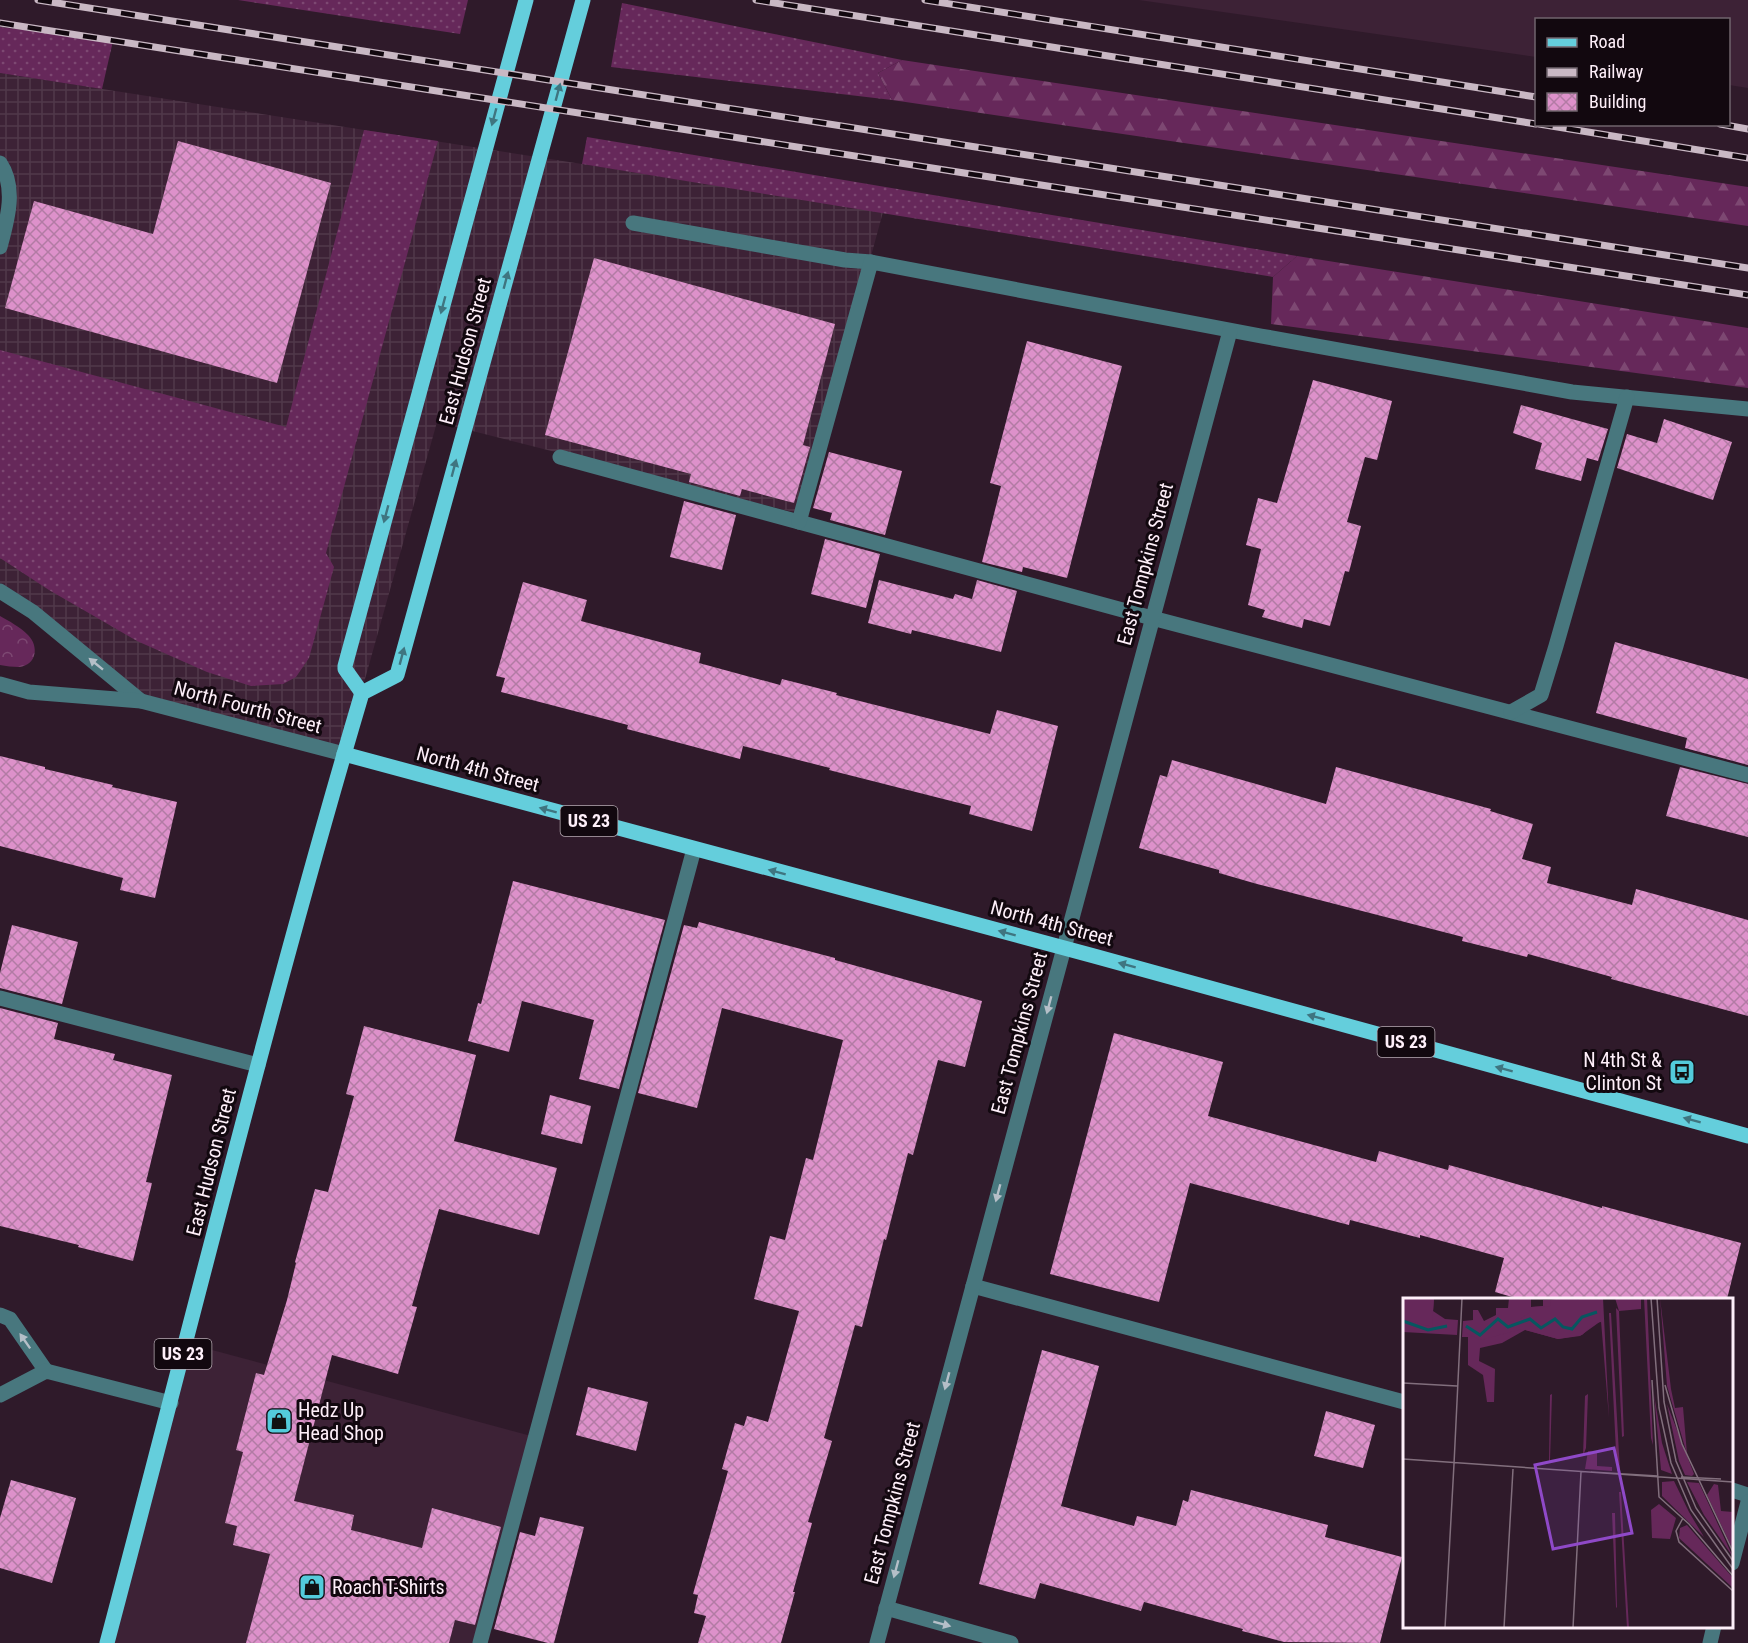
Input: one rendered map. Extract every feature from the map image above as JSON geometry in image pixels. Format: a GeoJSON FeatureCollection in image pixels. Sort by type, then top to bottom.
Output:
{"type":"FeatureCollection","features":[{"type":"Feature","properties":{"kind":"main road","name":"East Hudson Street"},"geometry":{"type":"LineString","coordinates":[[363,693],[345,666],[526,0]]}},
{"type":"Feature","properties":{"kind":"main road","name":"East Hudson Street"},"geometry":{"type":"LineString","coordinates":[[107,1643],[258,1065],[344,754],[363,693],[397,675],[583,0]]}},
{"type":"Feature","properties":{"kind":"main road","name":"North 4th Street"},"geometry":{"type":"LineString","coordinates":[[344,754],[1748,1136]]}},
{"type":"Feature","properties":{"kind":"street"},"geometry":{"type":"LineString","coordinates":[[0,163],[10,190],[8,218],[0,247]]}},
{"type":"Feature","properties":{"kind":"street"},"geometry":{"type":"LineString","coordinates":[[633,223],[844,260],[871,262],[1230,331],[1572,392],[1748,409]]}},
{"type":"Feature","properties":{"kind":"street"},"geometry":{"type":"LineString","coordinates":[[800,522],[871,262]]}},
{"type":"Feature","properties":{"kind":"street","name":"East Tompkins Street"},"geometry":{"type":"LineString","coordinates":[[877,1643],[1230,331]]}},
{"type":"Feature","properties":{"kind":"street"},"geometry":{"type":"LineString","coordinates":[[1511,712],[1540,695],[1626,397]]}},
{"type":"Feature","properties":{"kind":"street"},"geometry":{"type":"LineString","coordinates":[[560,457],[1152,618],[1748,775]]}},
{"type":"Feature","properties":{"kind":"street","name":"North Fourth Street"},"geometry":{"type":"LineString","coordinates":[[0,591],[33,612],[141,701]]}},
{"type":"Feature","properties":{"kind":"street","name":"North Fourth Street"},"geometry":{"type":"LineString","coordinates":[[0,684],[29,692],[141,701],[344,754]]}},
{"type":"Feature","properties":{"kind":"street"},"geometry":{"type":"LineString","coordinates":[[480,1643],[693,849]]}},
{"type":"Feature","properties":{"kind":"street"},"geometry":{"type":"LineString","coordinates":[[0,998],[258,1065]]}},
{"type":"Feature","properties":{"kind":"street"},"geometry":{"type":"LineString","coordinates":[[973,1286],[1403,1402]]}},
{"type":"Feature","properties":{"kind":"street"},"geometry":{"type":"LineString","coordinates":[[0,1315],[10,1318],[46,1371],[171,1403]]}},
{"type":"Feature","properties":{"kind":"street"},"geometry":{"type":"LineString","coordinates":[[0,1395],[46,1371]]}},
{"type":"Feature","properties":{"kind":"street"},"geometry":{"type":"LineString","coordinates":[[1733,1491],[1748,1495]]}},
{"type":"Feature","properties":{"kind":"street"},"geometry":{"type":"LineString","coordinates":[[1733,1556],[1748,1502]]}},
{"type":"Feature","properties":{"kind":"street"},"geometry":{"type":"LineString","coordinates":[[886,1608],[1011,1643]]}},
{"type":"Feature","properties":{"kind":"street"},"geometry":{"type":"LineString","coordinates":[[1710,1643],[1714,1628]]}},
{"type":"Feature","properties":{"kind":"shaded area"},"geometry":{"type":"Polygon","coordinates":[[[1139,0],[1748,0],[1748,88],[1730,85],[1730,18],[1535,18],[1535,57],[1139,0]]]}},
{"type":"Feature","properties":{"kind":"shaded area"},"geometry":{"type":"Polygon","coordinates":[[[0,73],[883,212],[801,514],[437,422],[344,754],[141,701],[0,591],[0,247],[8,218],[0,163],[0,73]]]}},
{"type":"Feature","properties":{"kind":"shaded area"},"geometry":{"type":"Polygon","coordinates":[[[186,1343],[535,1437],[478,1643],[106,1643],[186,1343]]]}},
{"type":"Feature","properties":{"kind":"green space"},"geometry":{"type":"Polygon","coordinates":[[[238,0],[468,0],[460,34],[238,0]]]}},
{"type":"Feature","properties":{"kind":"green space"},"geometry":{"type":"Polygon","coordinates":[[[622,3],[902,60],[878,73],[892,100],[611,67],[622,3]]]}},
{"type":"Feature","properties":{"kind":"green space"},"geometry":{"type":"Polygon","coordinates":[[[0,27],[113,41],[102,89],[0,73],[0,27]]]}},
{"type":"Feature","properties":{"kind":"green space"},"geometry":{"type":"Polygon","coordinates":[[[902,60],[1748,187],[1748,226],[892,100],[878,73],[902,60]]]}},
{"type":"Feature","properties":{"kind":"green space"},"geometry":{"type":"Polygon","coordinates":[[[364,130],[438,141],[326,553],[334,567],[309,658],[296,677],[283,684],[251,686],[207,672],[137,641],[49,590],[0,558],[0,350],[286,427],[364,130]]]}},
{"type":"Feature","properties":{"kind":"green space"},"geometry":{"type":"Polygon","coordinates":[[[587,137],[1297,256],[1273,277],[582,164],[587,137]]]}},
{"type":"Feature","properties":{"kind":"green space"},"geometry":{"type":"Polygon","coordinates":[[[1297,256],[1748,328],[1748,388],[1271,324],[1273,277],[1297,256]]]}},
{"type":"Feature","properties":{"kind":"green space"},"geometry":{"type":"Polygon","coordinates":[[[0,616],[22,629],[32,639],[35,649],[33,659],[25,666],[0,665],[0,616]]]}},
{"type":"Feature","properties":{"kind":"building"},"geometry":{"type":"Polygon","coordinates":[[[178,141],[331,183],[277,383],[5,308],[34,201],[153,234],[178,141]]]}},
{"type":"Feature","properties":{"kind":"building"},"geometry":{"type":"Polygon","coordinates":[[[594,258],[835,324],[803,445],[810,447],[794,503],[742,489],[740,496],[689,482],[691,474],[545,435],[594,258]]]}},
{"type":"Feature","properties":{"kind":"building"},"geometry":{"type":"Polygon","coordinates":[[[1027,341],[1122,366],[1067,578],[1023,567],[1022,572],[982,562],[1001,486],[990,483],[1027,341]]]}},
{"type":"Feature","properties":{"kind":"building"},"geometry":{"type":"Polygon","coordinates":[[[1313,380],[1392,401],[1377,460],[1365,457],[1347,522],[1361,526],[1349,572],[1345,571],[1330,626],[1304,619],[1302,628],[1262,617],[1265,610],[1248,605],[1261,549],[1246,545],[1258,498],[1277,503],[1313,380]]]}},
{"type":"Feature","properties":{"kind":"building"},"geometry":{"type":"Polygon","coordinates":[[[1521,405],[1608,429],[1598,461],[1587,458],[1581,481],[1535,469],[1542,443],[1513,433],[1521,405]]]}},
{"type":"Feature","properties":{"kind":"building"},"geometry":{"type":"Polygon","coordinates":[[[1664,419],[1732,442],[1713,500],[1617,468],[1627,434],[1657,443],[1664,419]]]}},
{"type":"Feature","properties":{"kind":"building"},"geometry":{"type":"Polygon","coordinates":[[[829,452],[902,471],[885,535],[830,520],[832,513],[813,508],[829,452]]]}},
{"type":"Feature","properties":{"kind":"building"},"geometry":{"type":"Polygon","coordinates":[[[684,501],[736,515],[722,570],[670,557],[684,501]]]}},
{"type":"Feature","properties":{"kind":"building"},"geometry":{"type":"Polygon","coordinates":[[[825,539],[880,554],[866,608],[811,594],[825,539]]]}},
{"type":"Feature","properties":{"kind":"building"},"geometry":{"type":"Polygon","coordinates":[[[879,580],[953,599],[955,594],[972,599],[977,580],[1017,591],[1001,652],[912,630],[911,634],[868,623],[879,580]]]}},
{"type":"Feature","properties":{"kind":"building"},"geometry":{"type":"Polygon","coordinates":[[[523,582],[587,600],[581,621],[701,653],[699,663],[780,685],[782,679],[990,734],[997,710],[1058,726],[1032,831],[969,814],[971,806],[829,770],[830,768],[743,746],[740,759],[627,729],[628,725],[501,692],[505,678],[496,676],[523,582]]]}},
{"type":"Feature","properties":{"kind":"building"},"geometry":{"type":"Polygon","coordinates":[[[1615,642],[1748,679],[1748,765],[1685,748],[1687,738],[1596,713],[1615,642]]]}},
{"type":"Feature","properties":{"kind":"building"},"geometry":{"type":"Polygon","coordinates":[[[0,756],[113,785],[112,787],[177,802],[155,898],[120,890],[123,878],[0,846],[0,756]]]}},
{"type":"Feature","properties":{"kind":"building"},"geometry":{"type":"Polygon","coordinates":[[[1172,760],[1326,804],[1336,767],[1491,809],[1490,811],[1533,824],[1522,859],[1551,867],[1547,883],[1632,905],[1636,889],[1748,920],[1748,1016],[1528,954],[1527,957],[1462,941],[1463,937],[1257,884],[1219,873],[1219,870],[1139,848],[1160,775],[1167,777],[1172,760]]]}},
{"type":"Feature","properties":{"kind":"building"},"geometry":{"type":"Polygon","coordinates":[[[1680,767],[1748,784],[1748,837],[1666,816],[1680,767]]]}},
{"type":"Feature","properties":{"kind":"building"},"geometry":{"type":"Polygon","coordinates":[[[513,881],[665,920],[619,1089],[579,1079],[594,1020],[522,1001],[509,1052],[468,1041],[478,1003],[481,1004],[513,881]]]}},
{"type":"Feature","properties":{"kind":"building"},"geometry":{"type":"Polygon","coordinates":[[[699,922],[835,958],[835,960],[982,1001],[965,1067],[938,1060],[913,1155],[908,1153],[862,1327],[855,1325],[824,1438],[832,1441],[808,1522],[812,1523],[781,1643],[698,1643],[706,1616],[694,1613],[698,1595],[693,1594],[728,1471],[722,1469],[735,1423],[744,1426],[747,1416],[768,1422],[799,1311],[754,1299],[770,1236],[785,1240],[806,1158],[813,1160],[843,1040],[722,1008],[697,1108],[638,1093],[684,925],[697,928],[699,922]]]}},
{"type":"Feature","properties":{"kind":"building"},"geometry":{"type":"Polygon","coordinates":[[[12,925],[78,942],[62,1004],[0,988],[0,973],[12,925]]]}},
{"type":"Feature","properties":{"kind":"building"},"geometry":{"type":"Polygon","coordinates":[[[0,1008],[58,1023],[54,1039],[115,1054],[113,1060],[172,1075],[146,1182],[152,1183],[133,1261],[0,1226],[0,1008]]]}},
{"type":"Feature","properties":{"kind":"building"},"geometry":{"type":"Polygon","coordinates":[[[364,1026],[476,1055],[454,1141],[557,1168],[539,1235],[439,1209],[412,1306],[417,1307],[398,1374],[332,1355],[294,1501],[354,1515],[351,1530],[422,1548],[432,1508],[501,1527],[475,1625],[455,1620],[449,1643],[246,1643],[270,1554],[233,1545],[237,1526],[225,1523],[243,1452],[236,1450],[256,1373],[264,1375],[287,1300],[315,1189],[328,1192],[354,1096],[346,1094],[364,1026]]]}},
{"type":"Feature","properties":{"kind":"building"},"geometry":{"type":"Polygon","coordinates":[[[1114,1033],[1223,1062],[1208,1116],[1376,1162],[1379,1151],[1448,1170],[1449,1165],[1602,1208],[1602,1206],[1741,1243],[1727,1298],[1516,1298],[1495,1292],[1504,1258],[1420,1235],[1420,1238],[1350,1220],[1349,1225],[1190,1183],[1159,1302],[1050,1274],[1114,1033]]]}},
{"type":"Feature","properties":{"kind":"building"},"geometry":{"type":"Polygon","coordinates":[[[550,1095],[591,1106],[582,1144],[541,1134],[550,1095]]]}},
{"type":"Feature","properties":{"kind":"building"},"geometry":{"type":"Polygon","coordinates":[[[1042,1350],[1099,1366],[1061,1506],[1134,1526],[1137,1516],[1176,1526],[1183,1500],[1188,1502],[1191,1490],[1328,1525],[1325,1537],[1402,1557],[1380,1643],[1284,1642],[1144,1602],[1141,1611],[1040,1583],[1035,1599],[979,1584],[1042,1350]]]}},
{"type":"Feature","properties":{"kind":"building"},"geometry":{"type":"Polygon","coordinates":[[[588,1387],[648,1402],[636,1451],[576,1435],[588,1387]]]}},
{"type":"Feature","properties":{"kind":"building"},"geometry":{"type":"Polygon","coordinates":[[[1326,1411],[1375,1425],[1363,1468],[1314,1456],[1326,1411]]]}},
{"type":"Feature","properties":{"kind":"building"},"geometry":{"type":"Polygon","coordinates":[[[11,1480],[76,1498],[52,1583],[0,1568],[0,1518],[11,1480]]]}},
{"type":"Feature","properties":{"kind":"building"},"geometry":{"type":"Polygon","coordinates":[[[540,1517],[584,1527],[554,1643],[494,1629],[520,1532],[535,1536],[540,1517]]]}},
{"type":"Feature","properties":{"kind":"railway"},"geometry":{"type":"LineString","coordinates":[[38,0],[1748,268]]}},
{"type":"Feature","properties":{"kind":"railway"},"geometry":{"type":"LineString","coordinates":[[756,0],[1535,124]]}},
{"type":"Feature","properties":{"kind":"railway"},"geometry":{"type":"LineString","coordinates":[[925,0],[1535,97]]}},
{"type":"Feature","properties":{"kind":"railway"},"geometry":{"type":"LineString","coordinates":[[0,23],[1748,295]]}},
{"type":"Feature","properties":{"kind":"railway"},"geometry":{"type":"LineString","coordinates":[[1551,126],[1748,158]]}},
{"type":"Feature","properties":{"kind":"railway"},"geometry":{"type":"LineString","coordinates":[[1730,126],[1748,129]]}},
{"type":"Feature","properties":{"kind":"place","name":"N 4th St & Clinton St"},"geometry":{"type":"Point","coordinates":[1682,1072]}},
{"type":"Feature","properties":{"kind":"place","name":"Hedz Up Head Shop"},"geometry":{"type":"Point","coordinates":[279,1421]}},
{"type":"Feature","properties":{"kind":"place","name":"Roach T-Shirts"},"geometry":{"type":"Point","coordinates":[312,1587]}}]}
